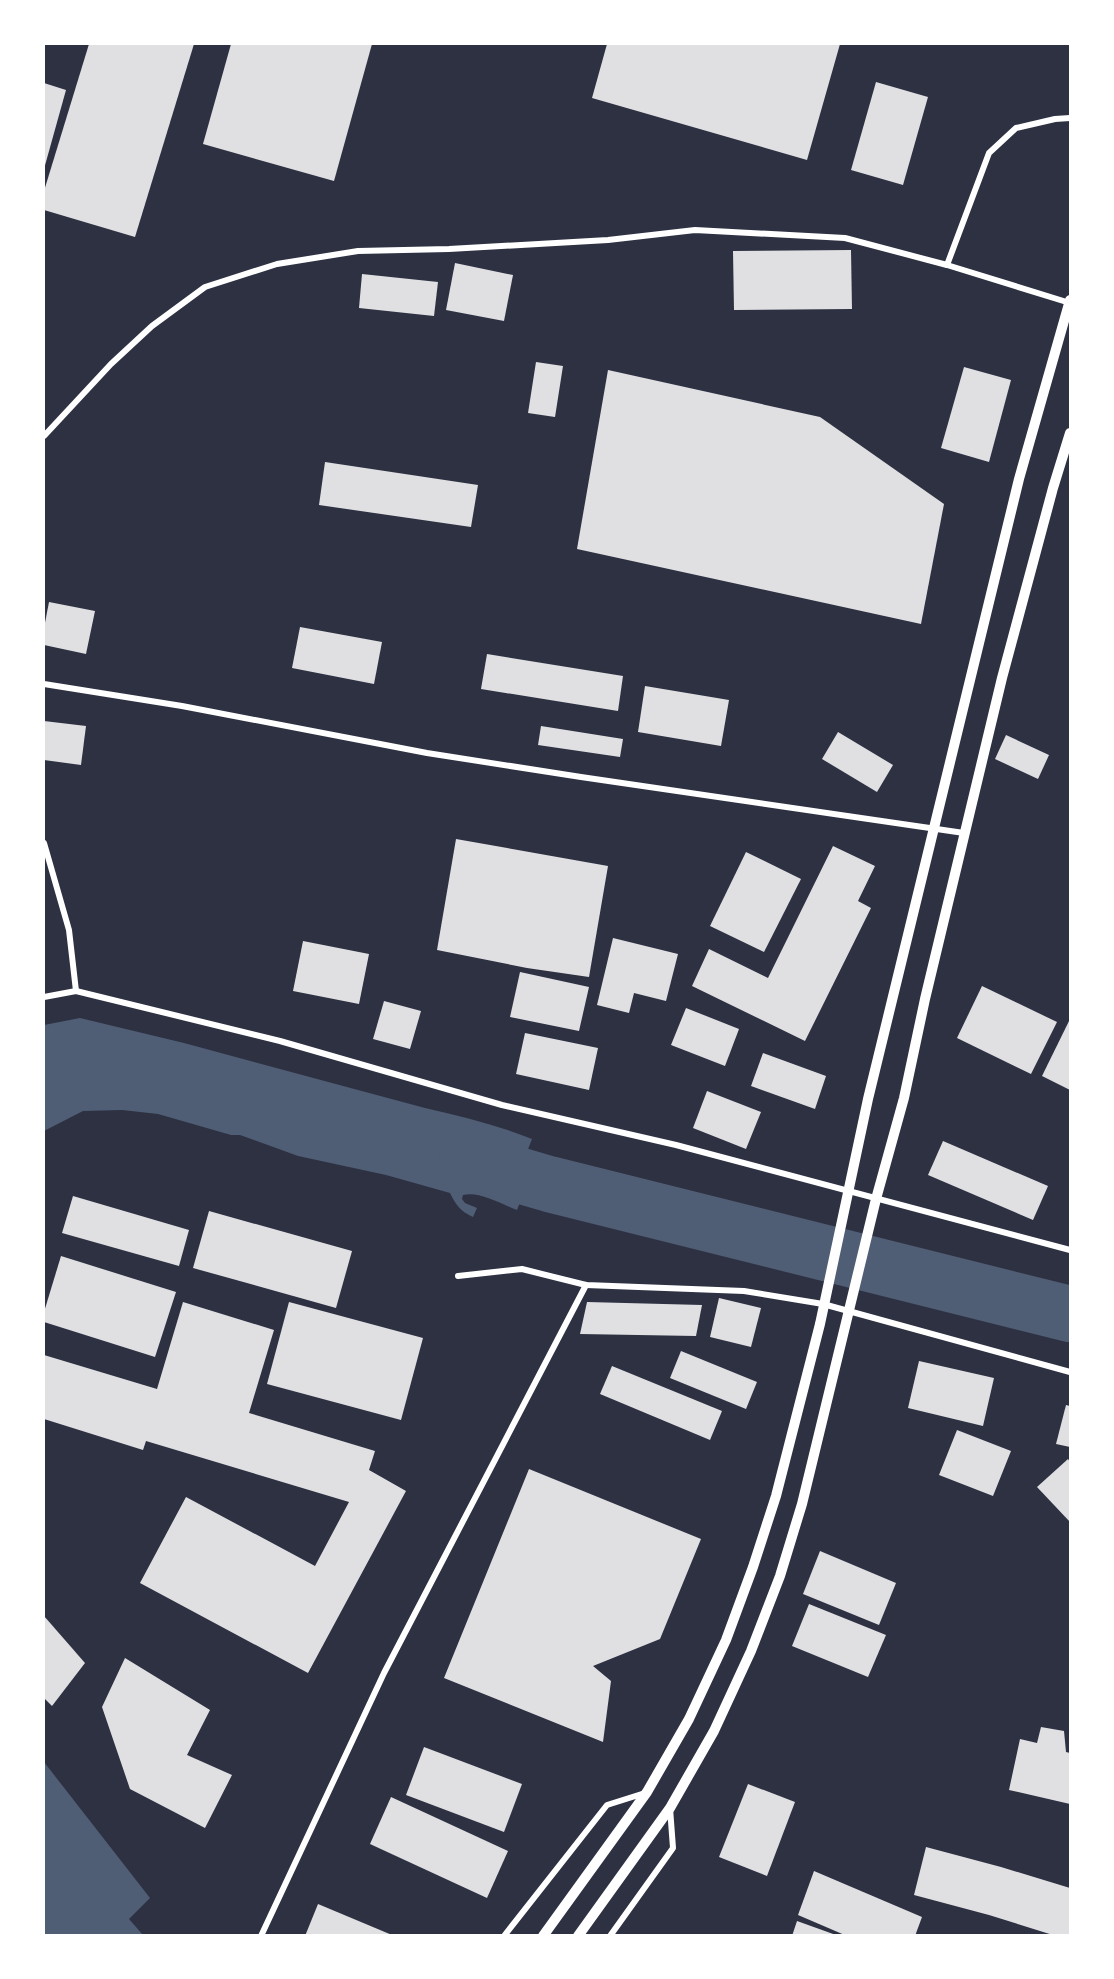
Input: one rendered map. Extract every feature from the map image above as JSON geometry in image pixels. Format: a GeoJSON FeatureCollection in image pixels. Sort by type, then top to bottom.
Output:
{"type":"FeatureCollection","features":[{"type":"Feature","properties":{"kind":"street"},"geometry":{"type":"LineString","coordinates":[[947,265],[989,153],[1016,128],[1055,119],[1071,118]]}},
{"type":"Feature","properties":{"kind":"street"},"geometry":{"type":"LineString","coordinates":[[44,436],[111,364],[152,326],[205,287],[277,264],[358,251],[449,249],[585,241],[695,230],[845,238],[947,265],[1070,302],[1019,479],[868,1099],[824,1305],[776,1496],[726,1640],[689,1719],[647,1792],[543,1935]]}},
{"type":"Feature","properties":{"kind":"street"},"geometry":{"type":"LineString","coordinates":[[578,1935],[670,1808],[714,1731],[751,1651],[780,1576],[802,1504],[876,1199],[904,1098],[964,833],[1047,510],[1071,433]]}},
{"type":"Feature","properties":{"kind":"street"},"geometry":{"type":"LineString","coordinates":[[44,684],[193,708],[451,756],[964,833]]}},
{"type":"Feature","properties":{"kind":"street"},"geometry":{"type":"LineString","coordinates":[[44,843],[69,930],[76,991]]}},
{"type":"Feature","properties":{"kind":"street"},"geometry":{"type":"LineString","coordinates":[[44,997],[76,991],[280,1041],[502,1105],[676,1145],[1071,1250]]}},
{"type":"Feature","properties":{"kind":"street"},"geometry":{"type":"LineString","coordinates":[[458,1276],[522,1269],[586,1285],[744,1291],[824,1305],[1071,1372]]}},
{"type":"Feature","properties":{"kind":"street"},"geometry":{"type":"LineString","coordinates":[[261,1935],[384,1673],[586,1285]]}},
{"type":"Feature","properties":{"kind":"street"},"geometry":{"type":"LineString","coordinates":[[504,1935],[607,1805],[647,1792]]}},
{"type":"Feature","properties":{"kind":"street"},"geometry":{"type":"LineString","coordinates":[[610,1935],[673,1848],[670,1808]]}},
{"type":"Feature","properties":{"kind":"water"},"geometry":{"type":"Polygon","coordinates":[[[80,1018],[184,1043],[492,1125],[532,1139],[525,1157],[546,1165],[533,1201],[522,1197],[517,1210],[483,1196],[463,1195],[462,1199],[465,1203],[477,1208],[473,1217],[459,1207],[450,1193],[386,1175],[298,1156],[240,1135],[231,1135],[158,1114],[122,1110],[83,1111],[44,1131],[44,1025],[80,1018]]]}},
{"type":"Feature","properties":{"kind":"water"},"geometry":{"type":"Polygon","coordinates":[[[44,1762],[150,1898],[129,1919],[143,1935],[44,1935],[44,1762]]]}},
{"type":"Feature","properties":{"kind":"building"},"geometry":{"type":"Polygon","coordinates":[[[89,44],[194,44],[135,237],[44,210],[44,191],[89,44]]]}},
{"type":"Feature","properties":{"kind":"building"},"geometry":{"type":"Polygon","coordinates":[[[231,44],[372,44],[334,181],[203,144],[231,44]]]}},
{"type":"Feature","properties":{"kind":"building"},"geometry":{"type":"Polygon","coordinates":[[[607,44],[840,44],[807,160],[592,98],[607,44]]]}},
{"type":"Feature","properties":{"kind":"building"},"geometry":{"type":"Polygon","coordinates":[[[876,82],[928,97],[903,185],[851,170],[876,82]]]}},
{"type":"Feature","properties":{"kind":"building"},"geometry":{"type":"Polygon","coordinates":[[[44,83],[66,90],[44,169],[44,83]]]}},
{"type":"Feature","properties":{"kind":"building"},"geometry":{"type":"Polygon","coordinates":[[[851,250],[852,309],[734,310],[733,251],[851,250]]]}},
{"type":"Feature","properties":{"kind":"building"},"geometry":{"type":"Polygon","coordinates":[[[455,263],[513,275],[504,321],[446,310],[455,263]]]}},
{"type":"Feature","properties":{"kind":"building"},"geometry":{"type":"Polygon","coordinates":[[[362,274],[438,282],[434,316],[359,308],[362,274]]]}},
{"type":"Feature","properties":{"kind":"building"},"geometry":{"type":"Polygon","coordinates":[[[536,362],[563,366],[555,417],[528,413],[536,362]]]}},
{"type":"Feature","properties":{"kind":"building"},"geometry":{"type":"Polygon","coordinates":[[[964,367],[1011,380],[989,462],[941,448],[964,367]]]}},
{"type":"Feature","properties":{"kind":"building"},"geometry":{"type":"Polygon","coordinates":[[[608,370],[820,417],[944,504],[921,624],[577,549],[608,370]]]}},
{"type":"Feature","properties":{"kind":"building"},"geometry":{"type":"Polygon","coordinates":[[[325,462],[478,485],[471,527],[319,505],[325,462]]]}},
{"type":"Feature","properties":{"kind":"building"},"geometry":{"type":"Polygon","coordinates":[[[49,602],[95,611],[86,654],[44,645],[44,628],[49,602]]]}},
{"type":"Feature","properties":{"kind":"building"},"geometry":{"type":"Polygon","coordinates":[[[300,627],[382,642],[374,684],[292,668],[300,627]]]}},
{"type":"Feature","properties":{"kind":"building"},"geometry":{"type":"Polygon","coordinates":[[[487,654],[623,676],[618,711],[481,689],[487,654]]]}},
{"type":"Feature","properties":{"kind":"building"},"geometry":{"type":"Polygon","coordinates":[[[645,686],[729,700],[721,746],[638,732],[645,686]]]}},
{"type":"Feature","properties":{"kind":"building"},"geometry":{"type":"Polygon","coordinates":[[[44,721],[86,726],[81,765],[44,760],[44,721]]]}},
{"type":"Feature","properties":{"kind":"building"},"geometry":{"type":"Polygon","coordinates":[[[541,726],[623,739],[620,757],[538,745],[541,726]]]}},
{"type":"Feature","properties":{"kind":"building"},"geometry":{"type":"Polygon","coordinates":[[[838,732],[893,765],[877,792],[822,759],[838,732]]]}},
{"type":"Feature","properties":{"kind":"building"},"geometry":{"type":"Polygon","coordinates":[[[1006,735],[1049,755],[1038,779],[995,759],[1006,735]]]}},
{"type":"Feature","properties":{"kind":"building"},"geometry":{"type":"Polygon","coordinates":[[[456,839],[608,866],[589,977],[527,968],[437,950],[456,839]]]}},
{"type":"Feature","properties":{"kind":"building"},"geometry":{"type":"Polygon","coordinates":[[[833,846],[875,866],[858,901],[871,908],[805,1041],[692,986],[709,949],[768,978],[833,846]]]}},
{"type":"Feature","properties":{"kind":"building"},"geometry":{"type":"Polygon","coordinates":[[[746,852],[801,879],[764,952],[710,926],[746,852]]]}},
{"type":"Feature","properties":{"kind":"building"},"geometry":{"type":"Polygon","coordinates":[[[613,938],[678,954],[666,1001],[634,993],[629,1013],[597,1005],[613,938]]]}},
{"type":"Feature","properties":{"kind":"building"},"geometry":{"type":"Polygon","coordinates":[[[303,941],[369,954],[359,1004],[293,991],[303,941]]]}},
{"type":"Feature","properties":{"kind":"building"},"geometry":{"type":"Polygon","coordinates":[[[520,972],[589,987],[579,1031],[510,1017],[520,972]]]}},
{"type":"Feature","properties":{"kind":"building"},"geometry":{"type":"Polygon","coordinates":[[[982,986],[1057,1022],[1031,1074],[957,1038],[982,986]]]}},
{"type":"Feature","properties":{"kind":"building"},"geometry":{"type":"Polygon","coordinates":[[[384,1001],[421,1011],[410,1049],[373,1039],[384,1001]]]}},
{"type":"Feature","properties":{"kind":"building"},"geometry":{"type":"Polygon","coordinates":[[[686,1008],[739,1029],[725,1066],[671,1045],[686,1008]]]}},
{"type":"Feature","properties":{"kind":"building"},"geometry":{"type":"Polygon","coordinates":[[[1070,1019],[1070,1090],[1042,1076],[1070,1019]]]}},
{"type":"Feature","properties":{"kind":"building"},"geometry":{"type":"Polygon","coordinates":[[[525,1033],[598,1048],[589,1090],[516,1074],[525,1033]]]}},
{"type":"Feature","properties":{"kind":"building"},"geometry":{"type":"Polygon","coordinates":[[[763,1053],[826,1076],[815,1109],[751,1086],[763,1053]]]}},
{"type":"Feature","properties":{"kind":"building"},"geometry":{"type":"Polygon","coordinates":[[[707,1091],[761,1112],[746,1149],[693,1128],[707,1091]]]}},
{"type":"Feature","properties":{"kind":"building"},"geometry":{"type":"Polygon","coordinates":[[[943,1141],[1048,1186],[1033,1220],[928,1175],[943,1141]]]}},
{"type":"Feature","properties":{"kind":"building"},"geometry":{"type":"Polygon","coordinates":[[[73,1196],[189,1230],[179,1266],[62,1233],[73,1196]]]}},
{"type":"Feature","properties":{"kind":"building"},"geometry":{"type":"Polygon","coordinates":[[[209,1211],[352,1251],[336,1308],[193,1268],[209,1211]]]}},
{"type":"Feature","properties":{"kind":"building"},"geometry":{"type":"Polygon","coordinates":[[[61,1256],[176,1292],[155,1357],[44,1322],[44,1312],[61,1256]]]}},
{"type":"Feature","properties":{"kind":"building"},"geometry":{"type":"Polygon","coordinates":[[[719,1298],[761,1308],[751,1347],[710,1337],[719,1298]]]}},
{"type":"Feature","properties":{"kind":"building"},"geometry":{"type":"Polygon","coordinates":[[[183,1302],[274,1330],[249,1413],[375,1451],[369,1470],[406,1491],[308,1673],[140,1583],[186,1497],[315,1566],[349,1502],[146,1441],[143,1450],[44,1419],[44,1355],[157,1389],[183,1302]]]}},
{"type":"Feature","properties":{"kind":"building"},"geometry":{"type":"Polygon","coordinates":[[[289,1302],[423,1338],[401,1420],[267,1384],[289,1302]]]}},
{"type":"Feature","properties":{"kind":"building"},"geometry":{"type":"Polygon","coordinates":[[[587,1302],[702,1305],[696,1336],[580,1334],[587,1302]]]}},
{"type":"Feature","properties":{"kind":"building"},"geometry":{"type":"Polygon","coordinates":[[[681,1351],[757,1382],[746,1409],[670,1378],[681,1351]]]}},
{"type":"Feature","properties":{"kind":"building"},"geometry":{"type":"Polygon","coordinates":[[[919,1361],[994,1378],[983,1426],[908,1408],[919,1361]]]}},
{"type":"Feature","properties":{"kind":"building"},"geometry":{"type":"Polygon","coordinates":[[[612,1366],[722,1411],[710,1440],[600,1394],[612,1366]]]}},
{"type":"Feature","properties":{"kind":"building"},"geometry":{"type":"Polygon","coordinates":[[[1066,1405],[1070,1406],[1070,1447],[1056,1444],[1066,1405]]]}},
{"type":"Feature","properties":{"kind":"building"},"geometry":{"type":"Polygon","coordinates":[[[957,1430],[1011,1451],[993,1496],[939,1475],[957,1430]]]}},
{"type":"Feature","properties":{"kind":"building"},"geometry":{"type":"Polygon","coordinates":[[[1068,1459],[1070,1462],[1070,1522],[1037,1487],[1068,1459]]]}},
{"type":"Feature","properties":{"kind":"building"},"geometry":{"type":"Polygon","coordinates":[[[529,1469],[701,1539],[660,1639],[593,1666],[611,1681],[603,1742],[444,1678],[529,1469]]]}},
{"type":"Feature","properties":{"kind":"building"},"geometry":{"type":"Polygon","coordinates":[[[820,1551],[896,1583],[879,1625],[803,1594],[820,1551]]]}},
{"type":"Feature","properties":{"kind":"building"},"geometry":{"type":"Polygon","coordinates":[[[809,1604],[886,1635],[868,1677],[792,1646],[809,1604]]]}},
{"type":"Feature","properties":{"kind":"building"},"geometry":{"type":"Polygon","coordinates":[[[44,1616],[85,1663],[52,1706],[44,1698],[44,1616]]]}},
{"type":"Feature","properties":{"kind":"building"},"geometry":{"type":"Polygon","coordinates":[[[125,1658],[210,1710],[187,1755],[232,1775],[205,1828],[130,1789],[102,1707],[125,1658]]]}},
{"type":"Feature","properties":{"kind":"building"},"geometry":{"type":"Polygon","coordinates":[[[1041,1727],[1064,1731],[1066,1752],[1070,1753],[1070,1804],[1009,1790],[1020,1739],[1037,1743],[1041,1727]]]}},
{"type":"Feature","properties":{"kind":"building"},"geometry":{"type":"Polygon","coordinates":[[[424,1747],[522,1784],[504,1832],[406,1795],[424,1747]]]}},
{"type":"Feature","properties":{"kind":"building"},"geometry":{"type":"Polygon","coordinates":[[[748,1784],[795,1802],[767,1876],[719,1857],[748,1784]]]}},
{"type":"Feature","properties":{"kind":"building"},"geometry":{"type":"Polygon","coordinates":[[[391,1797],[508,1851],[487,1898],[370,1844],[391,1797]]]}},
{"type":"Feature","properties":{"kind":"building"},"geometry":{"type":"Polygon","coordinates":[[[926,1847],[1070,1888],[1070,1936],[1056,1936],[914,1895],[926,1847]]]}},
{"type":"Feature","properties":{"kind":"building"},"geometry":{"type":"Polygon","coordinates":[[[814,1871],[922,1917],[915,1936],[847,1936],[798,1915],[814,1871]]]}},
{"type":"Feature","properties":{"kind":"building"},"geometry":{"type":"Polygon","coordinates":[[[318,1904],[392,1935],[392,1936],[305,1936],[318,1904]]]}},
{"type":"Feature","properties":{"kind":"building"},"geometry":{"type":"Polygon","coordinates":[[[797,1921],[836,1935],[836,1936],[792,1936],[797,1921]]]}},
{"type":"Feature","properties":{"kind":"waterway"},"geometry":{"type":"LineString","coordinates":[[467,1160],[549,1184],[1070,1314]]}}]}
